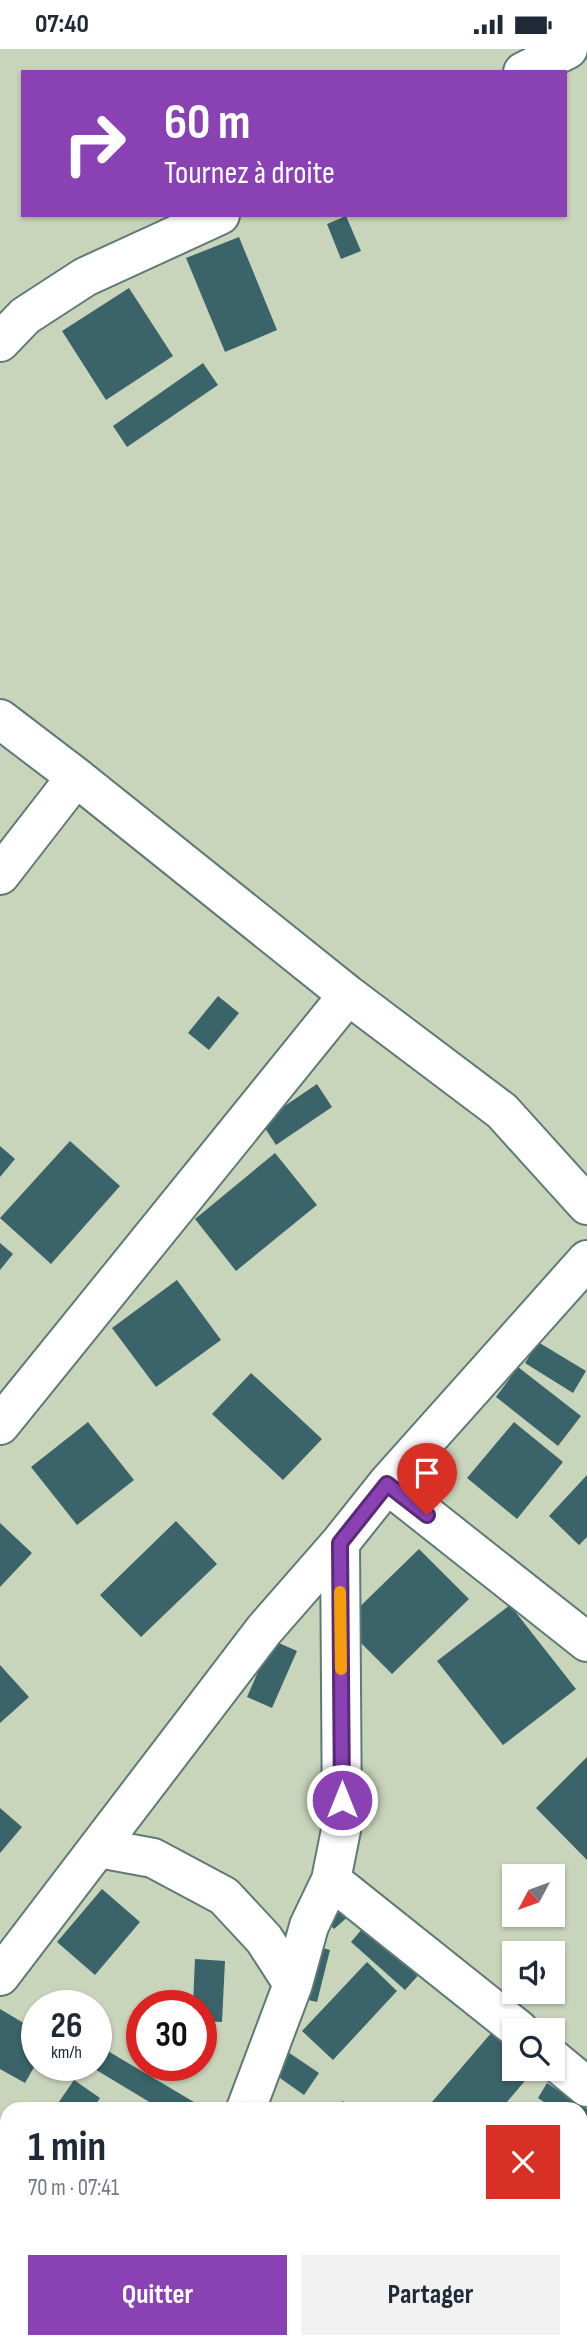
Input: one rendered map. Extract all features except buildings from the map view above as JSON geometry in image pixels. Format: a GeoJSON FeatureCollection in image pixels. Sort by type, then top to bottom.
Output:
{"type":"FeatureCollection","features":[{"type":"Feature","properties":{"kind":"street"},"geometry":{"type":"LineString","coordinates":[[527,70],[568,49]]}},
{"type":"Feature","properties":{"kind":"street"},"geometry":{"type":"LineString","coordinates":[[0,342],[25,316],[85,277],[216,217]]}},
{"type":"Feature","properties":{"kind":"street"},"geometry":{"type":"LineString","coordinates":[[0,719],[76,776],[348,995],[502,1111],[587,1205]]}},
{"type":"Feature","properties":{"kind":"street"},"geometry":{"type":"LineString","coordinates":[[0,875],[76,776]]}},
{"type":"Feature","properties":{"kind":"street"},"geometry":{"type":"LineString","coordinates":[[0,1425],[348,995]]}},
{"type":"Feature","properties":{"kind":"street"},"geometry":{"type":"LineString","coordinates":[[0,1976],[264,1630],[387,1484],[587,1260]]}},
{"type":"Feature","properties":{"kind":"street"},"geometry":{"type":"LineString","coordinates":[[387,1484],[587,1642]]}},
{"type":"Feature","properties":{"kind":"street"},"geometry":{"type":"LineString","coordinates":[[249,2102],[293,1984],[309,1926],[331,1880],[342,1825],[340,1543]]}},
{"type":"Feature","properties":{"kind":"street"},"geometry":{"type":"LineString","coordinates":[[99,1848],[153,1858],[224,1896],[264,1938],[293,1984]]}},
{"type":"Feature","properties":{"kind":"street"},"geometry":{"type":"LineString","coordinates":[[331,1880],[504,2018]]}},
{"type":"Feature","properties":{"kind":"street"},"geometry":{"type":"LineString","coordinates":[[565,2069],[587,2087]]}},
{"type":"Feature","properties":{"kind":"green space"},"geometry":{"type":"Polygon","coordinates":[[[0,49],[587,49],[587,2102],[0,2102],[0,49]]]}},
{"type":"Feature","properties":{"kind":"slow traffic"},"geometry":{"type":"LineString","coordinates":[[340,1592],[341,1669]]}},
{"type":"Feature","properties":{"kind":"route"},"geometry":{"type":"LineString","coordinates":[[342,1800],[340,1543],[387,1484],[427,1515]]}}]}
